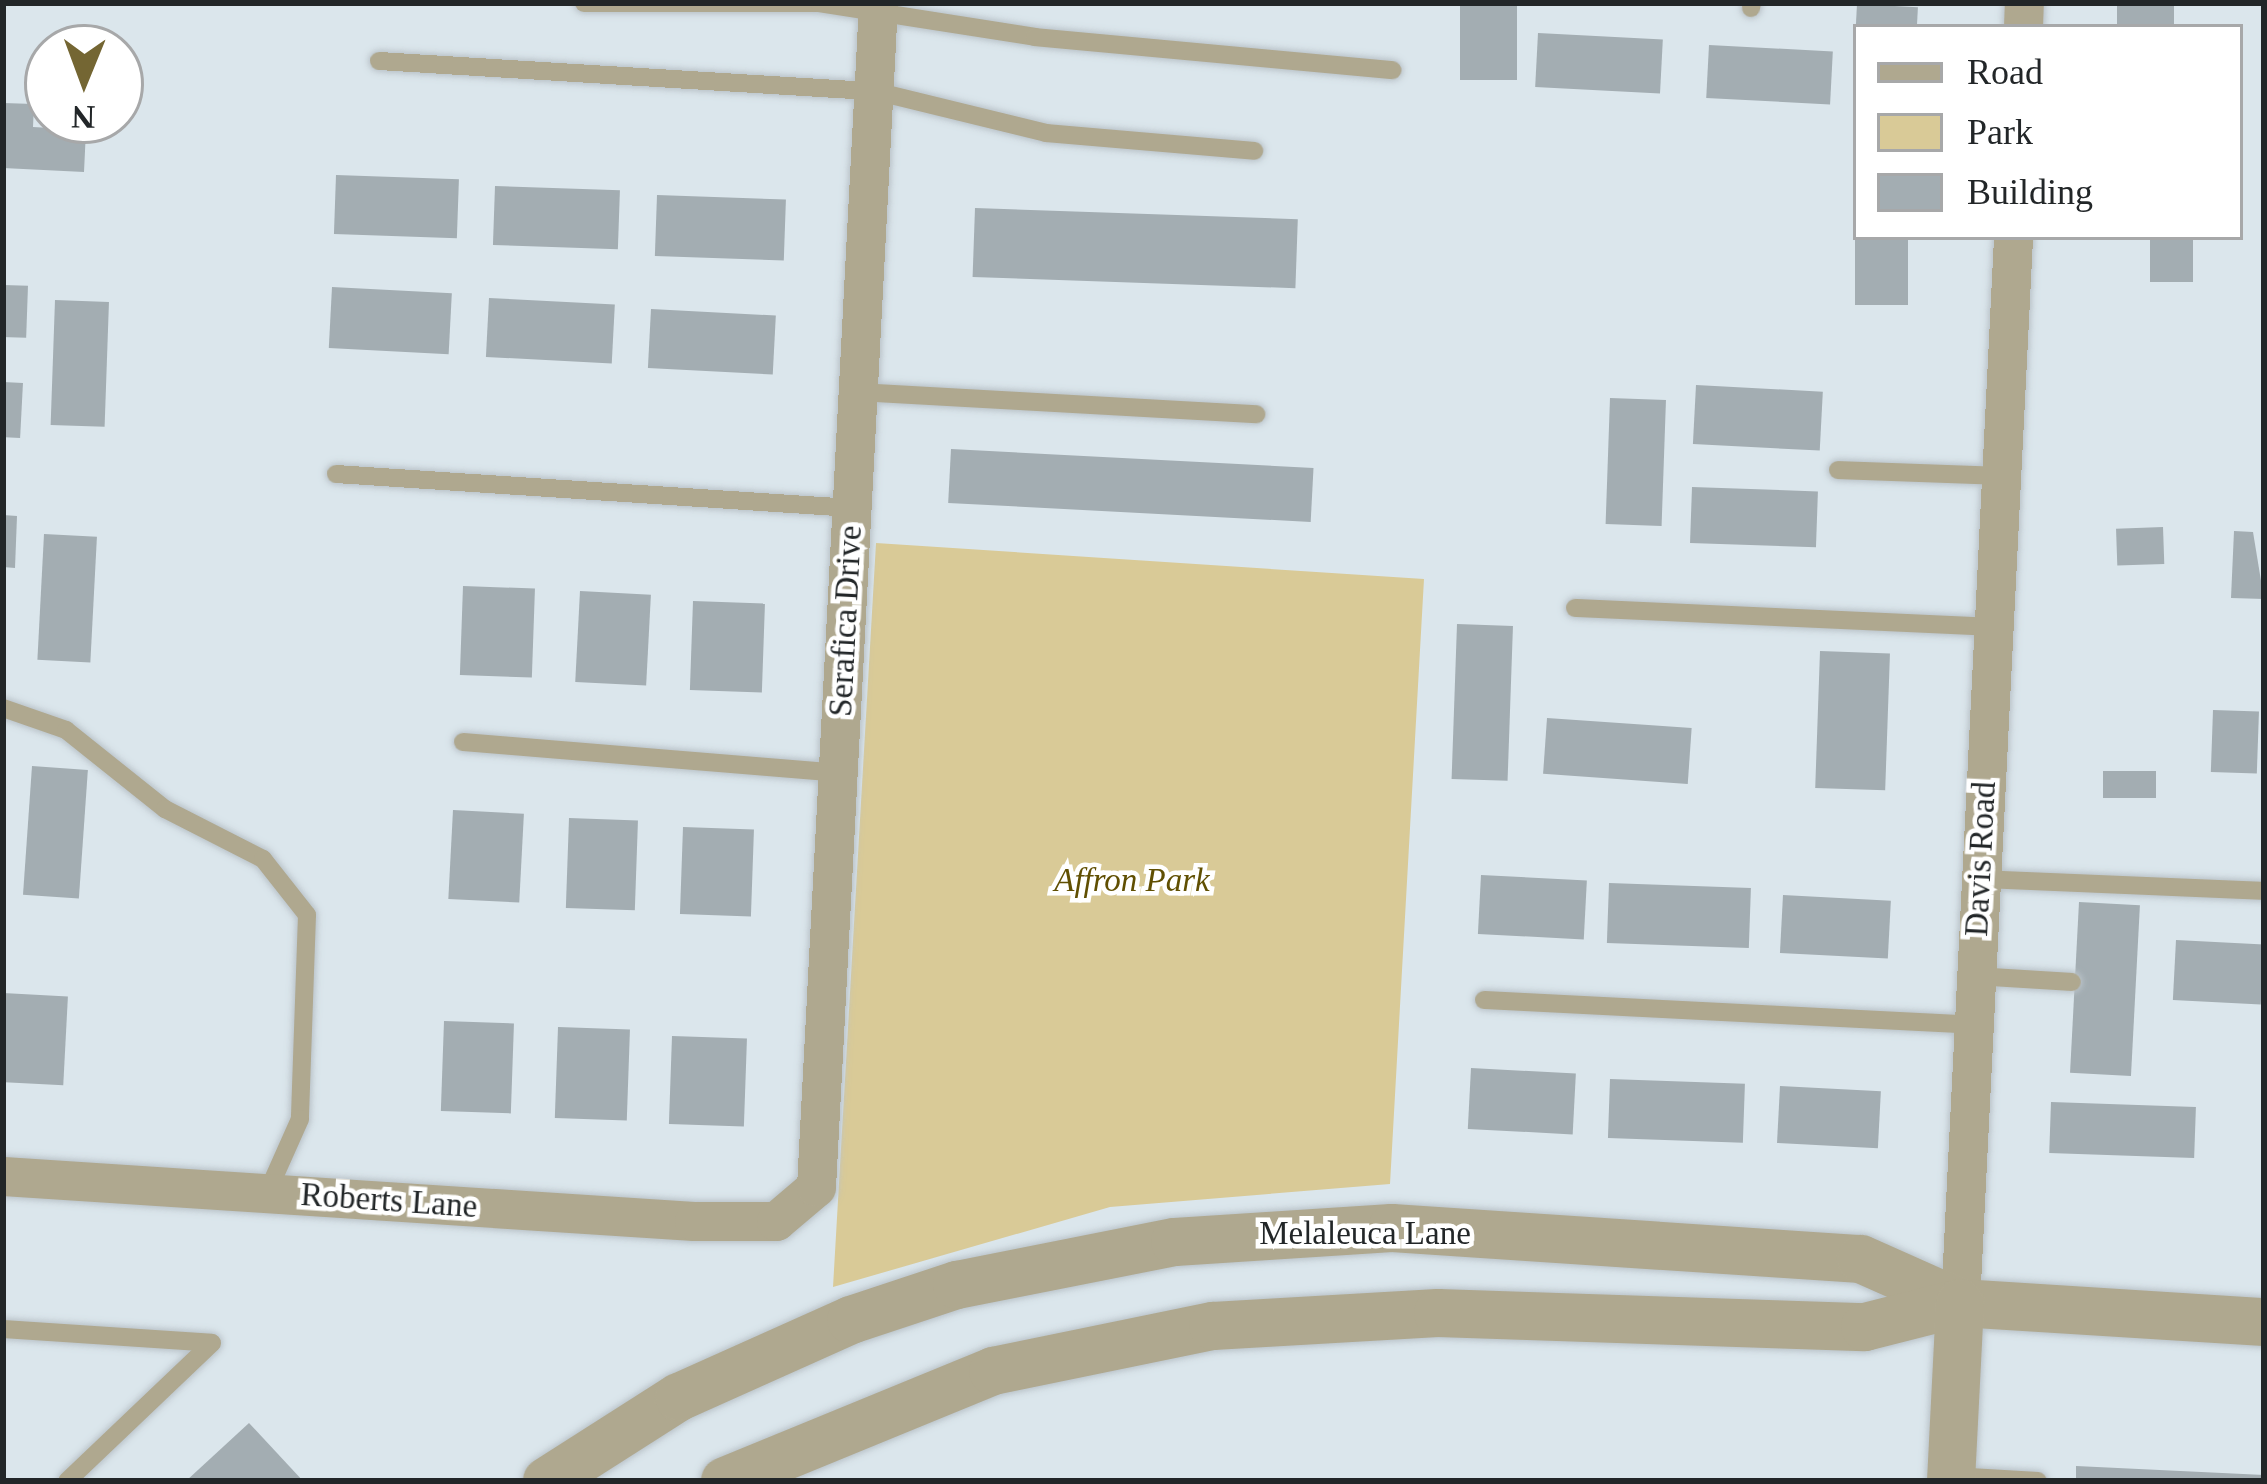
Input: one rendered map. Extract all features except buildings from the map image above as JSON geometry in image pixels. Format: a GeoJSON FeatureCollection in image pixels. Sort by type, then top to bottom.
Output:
{"type":"FeatureCollection","features":[{"type":"Feature","properties":{"kind":"street","name":"Serafica Drive"},"geometry":{"type":"LineString","coordinates":[[776,1221],[816,1187],[878,7]]}},
{"type":"Feature","properties":{"kind":"street","name":"Davis Road"},"geometry":{"type":"LineString","coordinates":[[1952,1478],[2013,240]]}},
{"type":"Feature","properties":{"kind":"street","name":"Roberts Lane"},"geometry":{"type":"LineString","coordinates":[[3,1176],[776,1221]]}},
{"type":"Feature","properties":{"kind":"street","name":"Melaleuca Lane"},"geometry":{"type":"LineString","coordinates":[[547,1481],[777,1350],[957,1285],[1282,1230],[1861,1259],[1960,1303]]}},
{"type":"Feature","properties":{"kind":"street","name":"Melaleuca Lane"},"geometry":{"type":"LineString","coordinates":[[725,1481],[803,1441],[993,1371],[1213,1326],[1438,1313],[1865,1327],[1960,1303],[2264,1322]]}},
{"type":"Feature","properties":{"kind":"lane"},"geometry":{"type":"LineString","coordinates":[[584,3],[878,7],[1392,70]]}},
{"type":"Feature","properties":{"kind":"lane"},"geometry":{"type":"LineString","coordinates":[[380,62],[874,91],[1046,133],[1254,151]]}},
{"type":"Feature","properties":{"kind":"lane"},"geometry":{"type":"LineString","coordinates":[[858,392],[1256,414]]}},
{"type":"Feature","properties":{"kind":"lane"},"geometry":{"type":"LineString","coordinates":[[1838,470],[2001,476]]}},
{"type":"Feature","properties":{"kind":"lane"},"geometry":{"type":"LineString","coordinates":[[336,474],[852,508]]}},
{"type":"Feature","properties":{"kind":"lane"},"geometry":{"type":"LineString","coordinates":[[1575,608],[1992,627]]}},
{"type":"Feature","properties":{"kind":"lane"},"geometry":{"type":"LineString","coordinates":[[3,708],[66,730],[165,808],[263,859],[307,915],[300,1119],[267,1193]]}},
{"type":"Feature","properties":{"kind":"lane"},"geometry":{"type":"LineString","coordinates":[[463,742],[838,773]]}},
{"type":"Feature","properties":{"kind":"lane"},"geometry":{"type":"LineString","coordinates":[[1981,878],[2264,891]]}},
{"type":"Feature","properties":{"kind":"lane"},"geometry":{"type":"LineString","coordinates":[[1976,976],[2072,982]]}},
{"type":"Feature","properties":{"kind":"lane"},"geometry":{"type":"LineString","coordinates":[[1484,1000],[1974,1025]]}},
{"type":"Feature","properties":{"kind":"lane"},"geometry":{"type":"LineString","coordinates":[[3,1329],[212,1343],[67,1481]]}},
{"type":"Feature","properties":{"kind":"lane"},"geometry":{"type":"LineString","coordinates":[[1952,1478],[2038,1481]]}},
{"type":"Feature","properties":{"kind":"green space","name":"Affron Park"},"geometry":{"type":"Polygon","coordinates":[[[876,543],[1424,579],[1390,1184],[1110,1207],[833,1287],[876,543]]]}}]}
